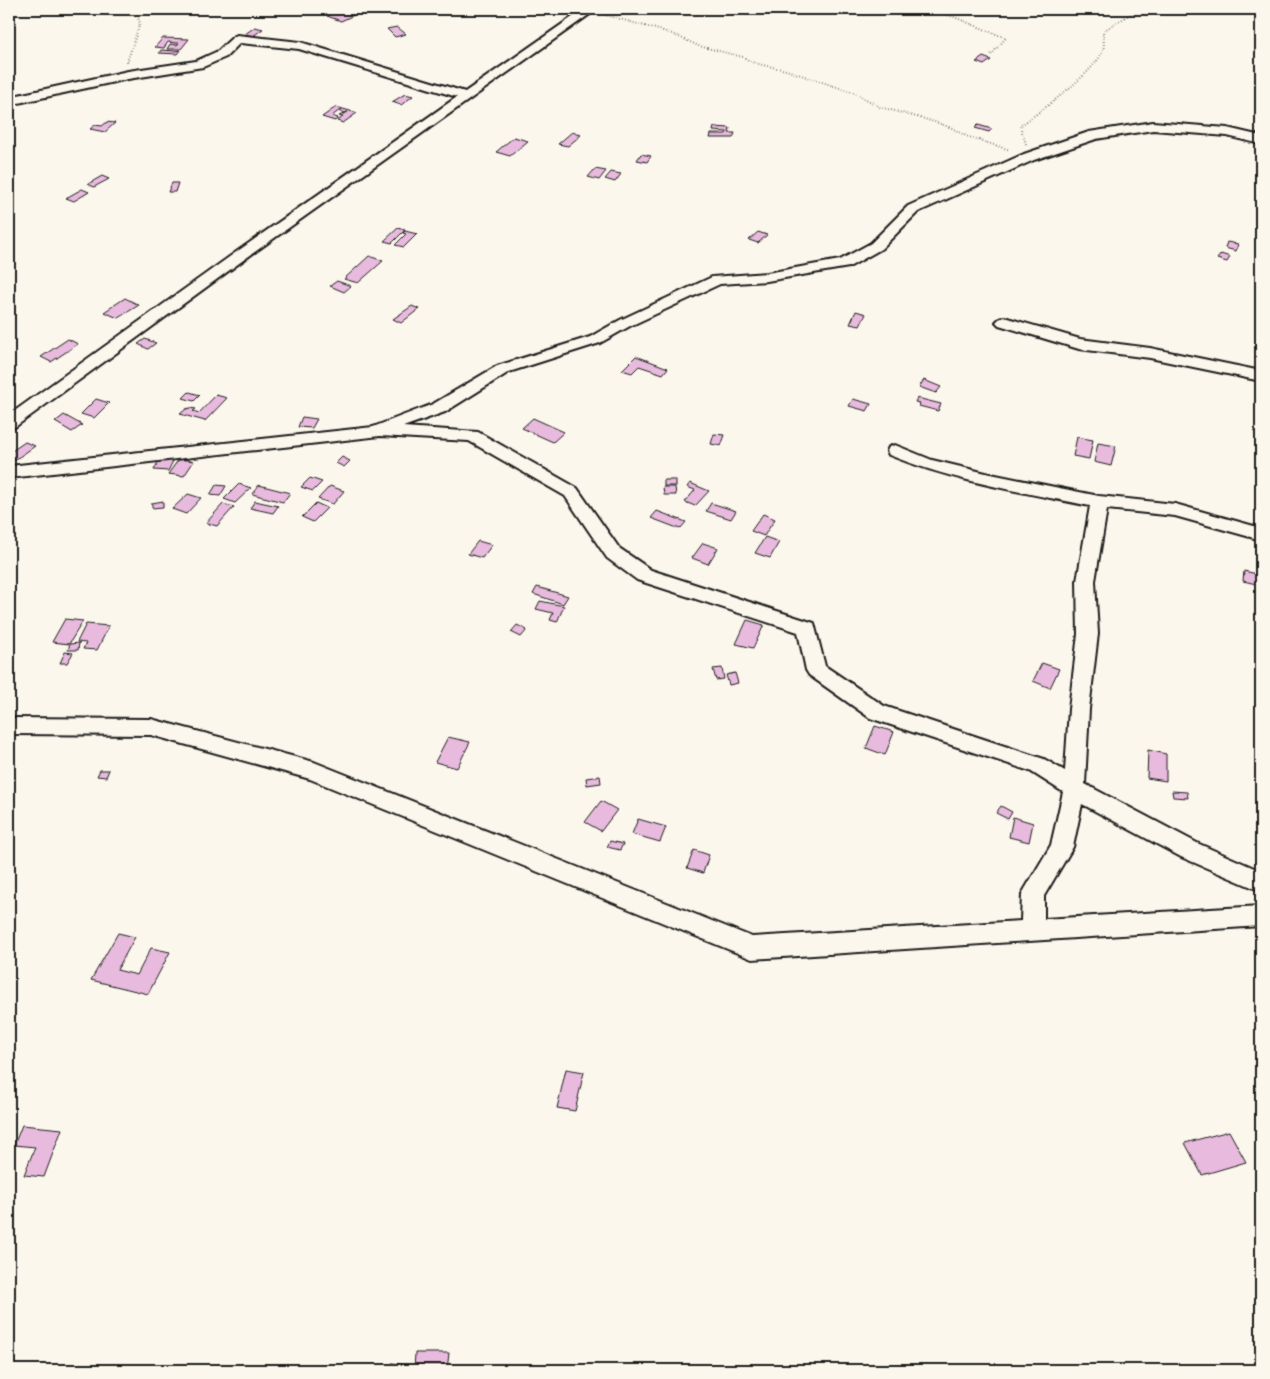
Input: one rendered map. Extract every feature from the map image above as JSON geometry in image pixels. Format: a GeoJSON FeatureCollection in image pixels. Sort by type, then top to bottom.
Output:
{"type":"FeatureCollection","features":[{"type":"Feature","properties":{"kind":"street"},"geometry":{"type":"LineString","coordinates":[[9,423],[466,96],[590,10]]}},
{"type":"Feature","properties":{"kind":"street"},"geometry":{"type":"LineString","coordinates":[[9,102],[128,75],[199,64],[222,54],[237,39],[300,46],[466,96]]}},
{"type":"Feature","properties":{"kind":"street"},"geometry":{"type":"LineString","coordinates":[[375,432],[439,408],[503,369],[595,340],[625,323],[717,280],[767,277],[844,264],[876,246],[913,209],[1029,157],[1094,136],[1153,126],[1227,132],[1261,140]]}},
{"type":"Feature","properties":{"kind":"street"},"geometry":{"type":"LineString","coordinates":[[1004,322],[1079,344],[1150,353],[1261,376]]}},
{"type":"Feature","properties":{"kind":"street"},"geometry":{"type":"LineString","coordinates":[[9,472],[375,432],[472,436],[571,492],[613,553],[644,574],[808,628],[816,670],[877,712],[1037,765],[1074,789],[1189,850],[1261,881]]}},
{"type":"Feature","properties":{"kind":"street"},"geometry":{"type":"LineString","coordinates":[[895,451],[927,464],[969,475],[1099,502],[1175,510],[1261,534]]}},
{"type":"Feature","properties":{"kind":"street"},"geometry":{"type":"LineString","coordinates":[[1032,929],[1033,894],[1062,847],[1074,789],[1079,709],[1088,634],[1086,581],[1099,502]]}},
{"type":"Feature","properties":{"kind":"street"},"geometry":{"type":"LineString","coordinates":[[9,726],[151,727],[314,771],[752,948],[1261,916]]}},
{"type":"Feature","properties":{"kind":"path"},"geometry":{"type":"LineString","coordinates":[[128,75],[127,62],[140,23],[136,15],[140,9]]}},
{"type":"Feature","properties":{"kind":"path"},"geometry":{"type":"LineString","coordinates":[[928,9],[954,17],[1006,38],[990,56]]}},
{"type":"Feature","properties":{"kind":"path"},"geometry":{"type":"LineString","coordinates":[[1029,157],[1020,126],[1037,115],[1095,63],[1103,51],[1103,31],[1139,9]]}},
{"type":"Feature","properties":{"kind":"path"},"geometry":{"type":"LineString","coordinates":[[590,10],[670,33],[699,46],[743,58],[754,63],[786,70],[855,93],[880,107],[935,122],[952,128],[966,136],[1029,157]]}},
{"type":"Feature","properties":{"kind":"building"},"geometry":{"type":"Polygon","coordinates":[[[340,9],[345,11],[343,12],[354,15],[341,21],[327,16],[340,9]]]}},
{"type":"Feature","properties":{"kind":"building"},"geometry":{"type":"Polygon","coordinates":[[[255,27],[263,29],[253,36],[245,34],[255,27]]]}},
{"type":"Feature","properties":{"kind":"building"},"geometry":{"type":"Polygon","coordinates":[[[397,27],[406,34],[395,37],[387,29],[397,27]]]}},
{"type":"Feature","properties":{"kind":"building"},"geometry":{"type":"Polygon","coordinates":[[[163,38],[189,39],[181,49],[167,49],[170,44],[177,45],[179,43],[168,42],[164,48],[155,47],[163,38]]]}},
{"type":"Feature","properties":{"kind":"building"},"geometry":{"type":"Polygon","coordinates":[[[161,50],[181,50],[178,54],[159,53],[161,50]]]}},
{"type":"Feature","properties":{"kind":"building"},"geometry":{"type":"Polygon","coordinates":[[[983,57],[991,60],[984,65],[976,62],[983,57]]]}},
{"type":"Feature","properties":{"kind":"building"},"geometry":{"type":"Polygon","coordinates":[[[405,94],[413,96],[401,105],[392,102],[405,94]]]}},
{"type":"Feature","properties":{"kind":"building"},"geometry":{"type":"Polygon","coordinates":[[[336,107],[357,113],[343,123],[337,121],[343,117],[339,116],[348,112],[340,112],[342,110],[332,116],[338,118],[335,121],[322,117],[336,107]]]}},
{"type":"Feature","properties":{"kind":"building"},"geometry":{"type":"Polygon","coordinates":[[[107,122],[115,123],[105,132],[90,129],[95,125],[102,126],[107,122]]]}},
{"type":"Feature","properties":{"kind":"building"},"geometry":{"type":"Polygon","coordinates":[[[978,125],[992,129],[989,132],[975,128],[978,125]]]}},
{"type":"Feature","properties":{"kind":"building"},"geometry":{"type":"Polygon","coordinates":[[[714,127],[730,128],[729,133],[735,133],[733,138],[710,138],[711,134],[726,134],[727,132],[713,131],[714,127]]]}},
{"type":"Feature","properties":{"kind":"building"},"geometry":{"type":"Polygon","coordinates":[[[572,132],[581,135],[568,146],[558,144],[572,132]]]}},
{"type":"Feature","properties":{"kind":"building"},"geometry":{"type":"Polygon","coordinates":[[[514,137],[528,141],[510,156],[496,152],[514,137]]]}},
{"type":"Feature","properties":{"kind":"building"},"geometry":{"type":"Polygon","coordinates":[[[641,154],[651,156],[647,162],[637,160],[641,154]]]}},
{"type":"Feature","properties":{"kind":"building"},"geometry":{"type":"Polygon","coordinates":[[[595,169],[606,171],[599,180],[588,177],[595,169]]]}},
{"type":"Feature","properties":{"kind":"building"},"geometry":{"type":"Polygon","coordinates":[[[611,172],[621,174],[615,182],[605,179],[611,172]]]}},
{"type":"Feature","properties":{"kind":"building"},"geometry":{"type":"Polygon","coordinates":[[[102,176],[109,179],[94,187],[88,184],[102,176]]]}},
{"type":"Feature","properties":{"kind":"building"},"geometry":{"type":"Polygon","coordinates":[[[172,183],[178,183],[175,192],[168,192],[172,183]]]}},
{"type":"Feature","properties":{"kind":"building"},"geometry":{"type":"Polygon","coordinates":[[[82,189],[89,192],[74,201],[66,198],[82,189]]]}},
{"type":"Feature","properties":{"kind":"building"},"geometry":{"type":"Polygon","coordinates":[[[398,228],[405,230],[392,243],[384,241],[398,228]]]}},
{"type":"Feature","properties":{"kind":"building"},"geometry":{"type":"Polygon","coordinates":[[[405,231],[417,234],[404,247],[395,245],[406,234],[403,233],[405,231]]]}},
{"type":"Feature","properties":{"kind":"building"},"geometry":{"type":"Polygon","coordinates":[[[758,232],[767,235],[758,243],[749,240],[758,232]]]}},
{"type":"Feature","properties":{"kind":"building"},"geometry":{"type":"Polygon","coordinates":[[[1227,242],[1238,244],[1236,251],[1225,248],[1227,242]]]}},
{"type":"Feature","properties":{"kind":"building"},"geometry":{"type":"Polygon","coordinates":[[[1221,254],[1230,257],[1227,262],[1217,259],[1221,254]]]}},
{"type":"Feature","properties":{"kind":"building"},"geometry":{"type":"Polygon","coordinates":[[[369,256],[383,261],[358,283],[344,279],[369,256]]]}},
{"type":"Feature","properties":{"kind":"building"},"geometry":{"type":"Polygon","coordinates":[[[337,281],[351,286],[344,292],[330,286],[337,281]]]}},
{"type":"Feature","properties":{"kind":"building"},"geometry":{"type":"Polygon","coordinates":[[[125,298],[139,305],[118,318],[104,312],[125,298]]]}},
{"type":"Feature","properties":{"kind":"building"},"geometry":{"type":"Polygon","coordinates":[[[412,306],[419,309],[401,323],[393,319],[412,306]]]}},
{"type":"Feature","properties":{"kind":"building"},"geometry":{"type":"Polygon","coordinates":[[[856,311],[866,314],[860,326],[850,324],[856,311]]]}},
{"type":"Feature","properties":{"kind":"building"},"geometry":{"type":"Polygon","coordinates":[[[68,339],[78,344],[51,362],[41,357],[68,339]]]}},
{"type":"Feature","properties":{"kind":"building"},"geometry":{"type":"Polygon","coordinates":[[[145,339],[156,343],[148,349],[138,344],[145,339]]]}},
{"type":"Feature","properties":{"kind":"building"},"geometry":{"type":"Polygon","coordinates":[[[636,356],[668,368],[663,374],[639,366],[632,373],[622,370],[636,356]]]}},
{"type":"Feature","properties":{"kind":"building"},"geometry":{"type":"Polygon","coordinates":[[[924,380],[941,387],[936,393],[919,387],[924,380]]]}},
{"type":"Feature","properties":{"kind":"building"},"geometry":{"type":"Polygon","coordinates":[[[189,392],[200,395],[194,401],[183,398],[189,392]]]}},
{"type":"Feature","properties":{"kind":"building"},"geometry":{"type":"Polygon","coordinates":[[[216,395],[227,398],[205,421],[180,414],[190,408],[196,409],[193,411],[199,413],[216,395]]]}},
{"type":"Feature","properties":{"kind":"building"},"geometry":{"type":"Polygon","coordinates":[[[917,398],[941,404],[938,411],[919,406],[920,403],[915,402],[917,398]]]}},
{"type":"Feature","properties":{"kind":"building"},"geometry":{"type":"Polygon","coordinates":[[[96,399],[109,403],[94,418],[81,414],[96,399]]]}},
{"type":"Feature","properties":{"kind":"building"},"geometry":{"type":"Polygon","coordinates":[[[853,399],[871,404],[867,411],[849,406],[853,399]]]}},
{"type":"Feature","properties":{"kind":"building"},"geometry":{"type":"Polygon","coordinates":[[[64,415],[82,425],[72,432],[55,422],[64,415]]]}},
{"type":"Feature","properties":{"kind":"building"},"geometry":{"type":"Polygon","coordinates":[[[302,417],[317,419],[312,428],[298,427],[302,417]]]}},
{"type":"Feature","properties":{"kind":"building"},"geometry":{"type":"Polygon","coordinates":[[[533,418],[564,432],[553,442],[522,428],[533,418]]]}},
{"type":"Feature","properties":{"kind":"building"},"geometry":{"type":"Polygon","coordinates":[[[714,434],[725,435],[721,446],[711,444],[714,434]]]}},
{"type":"Feature","properties":{"kind":"building"},"geometry":{"type":"Polygon","coordinates":[[[1077,437],[1093,440],[1089,459],[1073,456],[1077,437]]]}},
{"type":"Feature","properties":{"kind":"building"},"geometry":{"type":"Polygon","coordinates":[[[25,442],[35,446],[9,464],[9,453],[25,442]]]}},
{"type":"Feature","properties":{"kind":"building"},"geometry":{"type":"Polygon","coordinates":[[[1098,443],[1116,446],[1111,466],[1094,462],[1098,443]]]}},
{"type":"Feature","properties":{"kind":"building"},"geometry":{"type":"Polygon","coordinates":[[[342,457],[350,461],[344,467],[336,463],[342,457]]]}},
{"type":"Feature","properties":{"kind":"building"},"geometry":{"type":"Polygon","coordinates":[[[160,458],[174,459],[168,471],[154,470],[160,458]]]}},
{"type":"Feature","properties":{"kind":"building"},"geometry":{"type":"Polygon","coordinates":[[[179,459],[194,461],[184,476],[168,474],[179,459]]]}},
{"type":"Feature","properties":{"kind":"building"},"geometry":{"type":"Polygon","coordinates":[[[310,478],[322,482],[313,491],[301,487],[310,478]]]}},
{"type":"Feature","properties":{"kind":"building"},"geometry":{"type":"Polygon","coordinates":[[[664,480],[676,480],[676,486],[664,486],[664,480]]]}},
{"type":"Feature","properties":{"kind":"building"},"geometry":{"type":"Polygon","coordinates":[[[690,483],[709,491],[695,506],[685,502],[695,490],[687,487],[690,483]]]}},
{"type":"Feature","properties":{"kind":"building"},"geometry":{"type":"Polygon","coordinates":[[[239,484],[251,488],[235,503],[224,499],[239,484]]]}},
{"type":"Feature","properties":{"kind":"building"},"geometry":{"type":"Polygon","coordinates":[[[216,485],[226,486],[220,496],[210,495],[216,485]]]}},
{"type":"Feature","properties":{"kind":"building"},"geometry":{"type":"Polygon","coordinates":[[[259,485],[290,493],[283,502],[252,494],[259,485]]]}},
{"type":"Feature","properties":{"kind":"building"},"geometry":{"type":"Polygon","coordinates":[[[330,486],[344,491],[333,504],[318,499],[330,486]]]}},
{"type":"Feature","properties":{"kind":"building"},"geometry":{"type":"Polygon","coordinates":[[[663,487],[675,487],[676,495],[664,495],[663,487]]]}},
{"type":"Feature","properties":{"kind":"building"},"geometry":{"type":"Polygon","coordinates":[[[188,494],[201,498],[186,514],[172,509],[188,494]]]}},
{"type":"Feature","properties":{"kind":"building"},"geometry":{"type":"Polygon","coordinates":[[[163,501],[163,507],[152,508],[152,503],[163,501]]]}},
{"type":"Feature","properties":{"kind":"building"},"geometry":{"type":"Polygon","coordinates":[[[255,501],[278,506],[273,513],[250,508],[255,501]]]}},
{"type":"Feature","properties":{"kind":"building"},"geometry":{"type":"Polygon","coordinates":[[[316,503],[327,508],[313,522],[302,517],[316,503]]]}},
{"type":"Feature","properties":{"kind":"building"},"geometry":{"type":"Polygon","coordinates":[[[711,503],[736,511],[731,519],[706,511],[711,503]]]}},
{"type":"Feature","properties":{"kind":"building"},"geometry":{"type":"Polygon","coordinates":[[[223,504],[234,507],[217,526],[206,523],[223,504]]]}},
{"type":"Feature","properties":{"kind":"building"},"geometry":{"type":"Polygon","coordinates":[[[657,511],[686,522],[680,529],[651,518],[657,511]]]}},
{"type":"Feature","properties":{"kind":"building"},"geometry":{"type":"Polygon","coordinates":[[[763,514],[775,519],[764,536],[751,531],[763,514]]]}},
{"type":"Feature","properties":{"kind":"building"},"geometry":{"type":"Polygon","coordinates":[[[765,537],[779,542],[770,558],[755,553],[765,537]]]}},
{"type":"Feature","properties":{"kind":"building"},"geometry":{"type":"Polygon","coordinates":[[[478,541],[492,545],[482,558],[468,554],[478,541]]]}},
{"type":"Feature","properties":{"kind":"building"},"geometry":{"type":"Polygon","coordinates":[[[703,543],[718,548],[708,564],[692,558],[703,543]]]}},
{"type":"Feature","properties":{"kind":"building"},"geometry":{"type":"Polygon","coordinates":[[[1244,571],[1261,575],[1261,585],[1243,581],[1244,571]]]}},
{"type":"Feature","properties":{"kind":"building"},"geometry":{"type":"Polygon","coordinates":[[[537,587],[568,596],[563,604],[533,594],[537,587]]]}},
{"type":"Feature","properties":{"kind":"building"},"geometry":{"type":"Polygon","coordinates":[[[540,601],[564,606],[557,622],[550,620],[553,613],[536,609],[540,601]]]}},
{"type":"Feature","properties":{"kind":"building"},"geometry":{"type":"Polygon","coordinates":[[[65,619],[83,621],[69,644],[52,642],[65,619]]]}},
{"type":"Feature","properties":{"kind":"building"},"geometry":{"type":"Polygon","coordinates":[[[747,620],[764,625],[753,648],[736,644],[747,620]]]}},
{"type":"Feature","properties":{"kind":"building"},"geometry":{"type":"Polygon","coordinates":[[[86,624],[109,626],[97,650],[83,649],[86,643],[77,642],[86,624]]]}},
{"type":"Feature","properties":{"kind":"building"},"geometry":{"type":"Polygon","coordinates":[[[517,625],[527,630],[521,637],[511,632],[517,625]]]}},
{"type":"Feature","properties":{"kind":"building"},"geometry":{"type":"Polygon","coordinates":[[[79,643],[78,650],[68,650],[70,644],[79,643]]]}},
{"type":"Feature","properties":{"kind":"building"},"geometry":{"type":"Polygon","coordinates":[[[65,652],[73,653],[67,663],[60,663],[65,652]]]}},
{"type":"Feature","properties":{"kind":"building"},"geometry":{"type":"Polygon","coordinates":[[[1042,663],[1059,669],[1050,688],[1033,681],[1042,663]]]}},
{"type":"Feature","properties":{"kind":"building"},"geometry":{"type":"Polygon","coordinates":[[[722,668],[724,679],[716,680],[713,669],[722,668]]]}},
{"type":"Feature","properties":{"kind":"building"},"geometry":{"type":"Polygon","coordinates":[[[735,673],[738,683],[729,685],[726,675],[735,673]]]}},
{"type":"Feature","properties":{"kind":"building"},"geometry":{"type":"Polygon","coordinates":[[[875,726],[894,732],[885,755],[866,748],[875,726]]]}},
{"type":"Feature","properties":{"kind":"building"},"geometry":{"type":"Polygon","coordinates":[[[448,737],[470,742],[457,768],[435,762],[448,737]]]}},
{"type":"Feature","properties":{"kind":"building"},"geometry":{"type":"Polygon","coordinates":[[[1148,750],[1166,754],[1166,781],[1147,778],[1148,750]]]}},
{"type":"Feature","properties":{"kind":"building"},"geometry":{"type":"Polygon","coordinates":[[[100,770],[109,770],[106,777],[97,776],[100,770]]]}},
{"type":"Feature","properties":{"kind":"building"},"geometry":{"type":"Polygon","coordinates":[[[600,776],[601,783],[587,785],[586,778],[600,776]]]}},
{"type":"Feature","properties":{"kind":"building"},"geometry":{"type":"Polygon","coordinates":[[[1172,791],[1187,792],[1188,798],[1173,797],[1172,791]]]}},
{"type":"Feature","properties":{"kind":"building"},"geometry":{"type":"Polygon","coordinates":[[[601,801],[617,810],[601,831],[585,822],[601,801]]]}},
{"type":"Feature","properties":{"kind":"building"},"geometry":{"type":"Polygon","coordinates":[[[1001,806],[1012,812],[1008,819],[996,813],[1001,806]]]}},
{"type":"Feature","properties":{"kind":"building"},"geometry":{"type":"Polygon","coordinates":[[[1013,817],[1033,823],[1029,842],[1009,837],[1013,817]]]}},
{"type":"Feature","properties":{"kind":"building"},"geometry":{"type":"Polygon","coordinates":[[[638,819],[666,827],[660,842],[632,834],[638,819]]]}},
{"type":"Feature","properties":{"kind":"building"},"geometry":{"type":"Polygon","coordinates":[[[610,841],[623,844],[620,850],[607,847],[610,841]]]}},
{"type":"Feature","properties":{"kind":"building"},"geometry":{"type":"Polygon","coordinates":[[[694,850],[709,855],[703,873],[687,868],[694,850]]]}},
{"type":"Feature","properties":{"kind":"building"},"geometry":{"type":"Polygon","coordinates":[[[118,933],[135,937],[117,970],[137,975],[151,948],[170,952],[148,994],[91,980],[118,933]]]}},
{"type":"Feature","properties":{"kind":"building"},"geometry":{"type":"Polygon","coordinates":[[[566,1069],[584,1072],[575,1111],[557,1108],[566,1069]]]}},
{"type":"Feature","properties":{"kind":"building"},"geometry":{"type":"Polygon","coordinates":[[[22,1125],[62,1129],[44,1177],[24,1175],[35,1147],[14,1145],[22,1125]]]}},
{"type":"Feature","properties":{"kind":"building"},"geometry":{"type":"Polygon","coordinates":[[[1229,1131],[1246,1162],[1202,1175],[1185,1143],[1229,1131]]]}},
{"type":"Feature","properties":{"kind":"building"},"geometry":{"type":"Polygon","coordinates":[[[415,1353],[449,1353],[447,1370],[414,1370],[415,1353]]]}},
{"type":"Feature","properties":{"kind":"building"},"geometry":{"type":"Polygon","coordinates":[[[392,1363],[410,1366],[409,1370],[391,1370],[392,1363]]]}}]}
